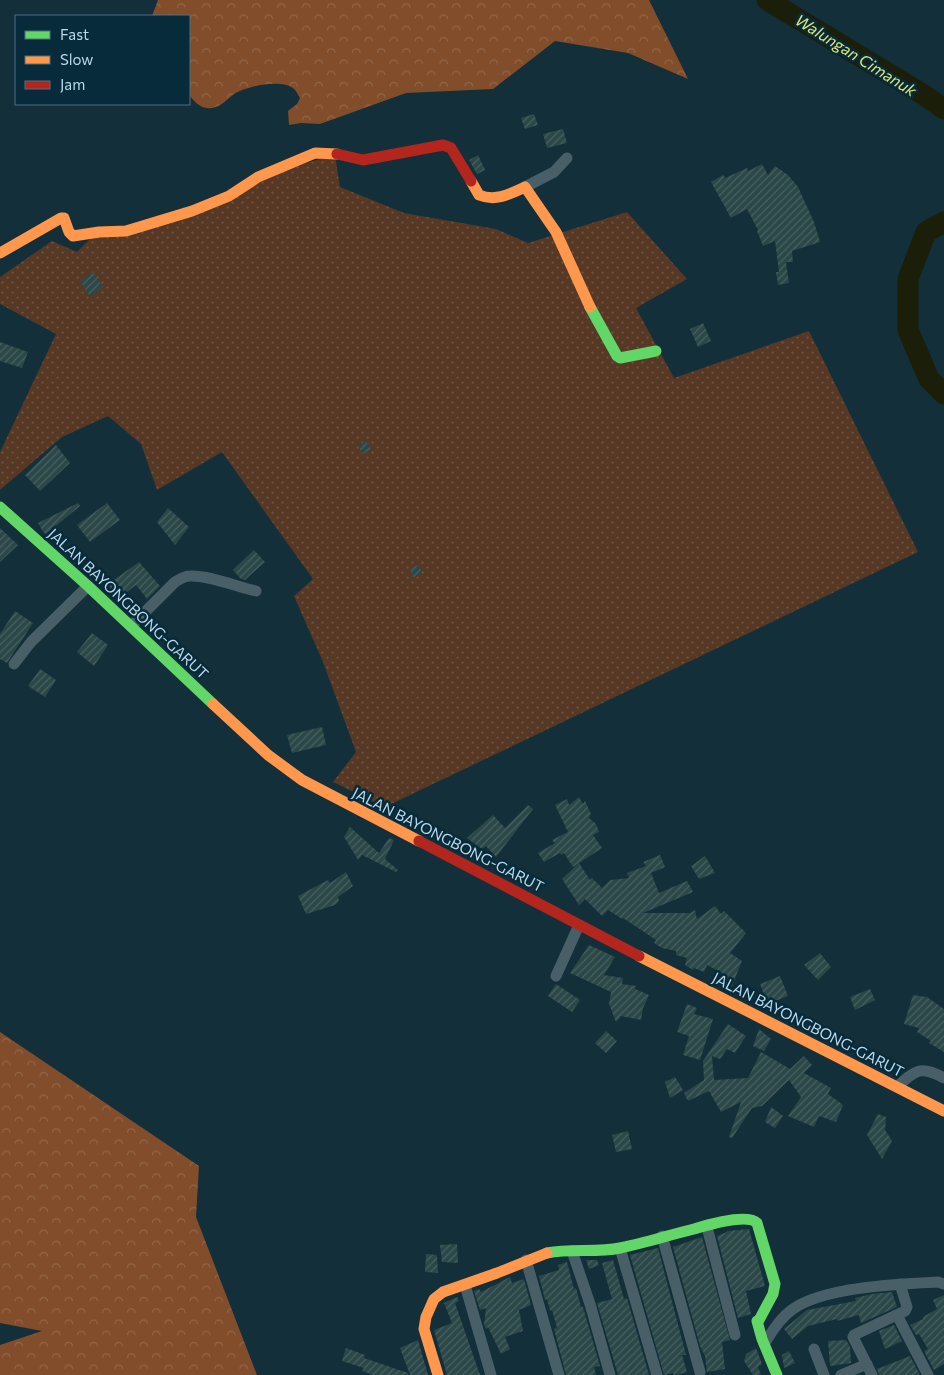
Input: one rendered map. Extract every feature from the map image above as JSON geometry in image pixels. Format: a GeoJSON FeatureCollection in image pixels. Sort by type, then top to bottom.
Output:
{"type":"FeatureCollection","features":[{"type":"Feature","properties":{"kind":"street"},"geometry":{"type":"LineString","coordinates":[[0,253],[61,218],[67,221],[68,231],[73,236],[99,232],[126,231],[192,211],[229,196],[258,177],[315,153],[333,153],[363,160],[447,146],[451,148],[479,195],[496,199],[525,188],[554,172],[567,158]]}},
{"type":"Feature","properties":{"kind":"street"},"geometry":{"type":"LineString","coordinates":[[525,188],[556,232],[586,298],[617,356],[620,358],[656,351]]}},
{"type":"Feature","properties":{"kind":"street","name":"JALAN BAYONGBONG-GARUT"},"geometry":{"type":"LineString","coordinates":[[0,507],[88,586],[268,755],[302,780],[579,925],[944,1111]]}},
{"type":"Feature","properties":{"kind":"street"},"geometry":{"type":"LineString","coordinates":[[131,626],[175,582],[189,576],[202,577],[256,591]]}},
{"type":"Feature","properties":{"kind":"street"},"geometry":{"type":"LineString","coordinates":[[14,664],[31,642],[88,586]]}},
{"type":"Feature","properties":{"kind":"street"},"geometry":{"type":"LineString","coordinates":[[556,976],[579,925]]}},
{"type":"Feature","properties":{"kind":"street"},"geometry":{"type":"LineString","coordinates":[[897,1087],[909,1075],[924,1070],[944,1078]]}},
{"type":"Feature","properties":{"kind":"street"},"geometry":{"type":"LineString","coordinates":[[438,1375],[424,1324],[434,1299],[443,1292],[541,1254],[620,1248],[715,1223],[748,1219],[754,1220],[757,1223],[775,1284],[774,1294],[757,1321],[763,1342],[777,1375]]}},
{"type":"Feature","properties":{"kind":"street"},"geometry":{"type":"LineString","coordinates":[[707,1226],[735,1335]]}},
{"type":"Feature","properties":{"kind":"street"},"geometry":{"type":"LineString","coordinates":[[662,1236],[700,1372]]}},
{"type":"Feature","properties":{"kind":"street"},"geometry":{"type":"LineString","coordinates":[[620,1248],[656,1375]]}},
{"type":"Feature","properties":{"kind":"street"},"geometry":{"type":"LineString","coordinates":[[572,1252],[590,1304],[610,1375]]}},
{"type":"Feature","properties":{"kind":"street"},"geometry":{"type":"LineString","coordinates":[[526,1260],[559,1375]]}},
{"type":"Feature","properties":{"kind":"street"},"geometry":{"type":"LineString","coordinates":[[763,1342],[778,1323],[791,1310],[803,1302],[828,1294],[900,1284],[938,1282],[944,1284]]}},
{"type":"Feature","properties":{"kind":"street"},"geometry":{"type":"LineString","coordinates":[[872,1375],[853,1338],[854,1335],[906,1309],[900,1284]]}},
{"type":"Feature","properties":{"kind":"street"},"geometry":{"type":"LineString","coordinates":[[465,1285],[491,1375]]}},
{"type":"Feature","properties":{"kind":"street"},"geometry":{"type":"LineString","coordinates":[[897,1315],[928,1375]]}},
{"type":"Feature","properties":{"kind":"street"},"geometry":{"type":"LineString","coordinates":[[814,1349],[824,1375]]}},
{"type":"Feature","properties":{"kind":"street"},"geometry":{"type":"LineString","coordinates":[[841,1375],[867,1364]]}},
{"type":"Feature","properties":{"kind":"shaded area"},"geometry":{"type":"Polygon","coordinates":[[[335,155],[340,187],[404,213],[496,229],[528,243],[627,212],[687,279],[636,308],[674,378],[809,331],[918,552],[385,807],[333,782],[356,752],[323,662],[294,596],[313,579],[222,452],[157,490],[141,444],[108,416],[62,437],[0,490],[0,452],[56,334],[0,304],[0,277],[52,241],[77,252],[95,234],[126,232],[291,167],[335,155]]]}},
{"type":"Feature","properties":{"kind":"green space"},"geometry":{"type":"Polygon","coordinates":[[[158,0],[649,0],[688,79],[628,53],[555,41],[493,89],[406,93],[320,124],[301,123],[289,125],[288,111],[297,104],[300,98],[294,89],[287,85],[272,84],[247,88],[234,94],[215,108],[207,108],[195,101],[190,96],[190,15],[152,15],[158,0]]]}},
{"type":"Feature","properties":{"kind":"green space"},"geometry":{"type":"Polygon","coordinates":[[[0,1032],[199,1166],[196,1217],[257,1375],[0,1375],[0,1345],[42,1331],[0,1323],[0,1032]]]}},
{"type":"Feature","properties":{"kind":"building"},"geometry":{"type":"Polygon","coordinates":[[[534,114],[538,125],[525,129],[521,118],[534,114]]]}},
{"type":"Feature","properties":{"kind":"building"},"geometry":{"type":"Polygon","coordinates":[[[563,129],[567,143],[547,148],[543,134],[563,129]]]}},
{"type":"Feature","properties":{"kind":"building"},"geometry":{"type":"Polygon","coordinates":[[[478,155],[485,170],[477,174],[469,160],[478,155]]]}},
{"type":"Feature","properties":{"kind":"building"},"geometry":{"type":"Polygon","coordinates":[[[762,164],[768,175],[775,166],[788,175],[798,187],[814,222],[820,242],[792,251],[793,262],[786,262],[789,283],[778,285],[776,272],[779,272],[775,241],[763,246],[758,230],[747,209],[731,218],[711,182],[723,175],[725,178],[747,168],[748,171],[762,164]]]}},
{"type":"Feature","properties":{"kind":"building"},"geometry":{"type":"Polygon","coordinates":[[[93,272],[103,287],[90,296],[80,281],[93,272]]]}},
{"type":"Feature","properties":{"kind":"building"},"geometry":{"type":"Polygon","coordinates":[[[703,323],[711,341],[698,347],[690,329],[703,323]]]}},
{"type":"Feature","properties":{"kind":"building"},"geometry":{"type":"Polygon","coordinates":[[[0,342],[28,352],[22,368],[0,361],[0,342]]]}},
{"type":"Feature","properties":{"kind":"building"},"geometry":{"type":"Polygon","coordinates":[[[366,441],[371,449],[363,454],[358,446],[366,441]]]}},
{"type":"Feature","properties":{"kind":"building"},"geometry":{"type":"Polygon","coordinates":[[[56,445],[70,463],[40,491],[25,475],[56,445]]]}},
{"type":"Feature","properties":{"kind":"building"},"geometry":{"type":"Polygon","coordinates":[[[78,503],[80,506],[46,534],[43,532],[38,523],[78,503]]]}},
{"type":"Feature","properties":{"kind":"building"},"geometry":{"type":"Polygon","coordinates":[[[107,503],[120,520],[90,542],[77,525],[107,503]]]}},
{"type":"Feature","properties":{"kind":"building"},"geometry":{"type":"Polygon","coordinates":[[[168,508],[189,527],[175,545],[157,522],[168,508]]]}},
{"type":"Feature","properties":{"kind":"building"},"geometry":{"type":"Polygon","coordinates":[[[0,528],[18,545],[0,562],[0,528]]]}},
{"type":"Feature","properties":{"kind":"building"},"geometry":{"type":"Polygon","coordinates":[[[254,550],[265,562],[245,580],[241,579],[233,570],[254,550]]]}},
{"type":"Feature","properties":{"kind":"building"},"geometry":{"type":"Polygon","coordinates":[[[139,562],[160,586],[147,599],[136,585],[118,599],[108,584],[139,562]]]}},
{"type":"Feature","properties":{"kind":"building"},"geometry":{"type":"Polygon","coordinates":[[[419,565],[422,574],[413,577],[410,568],[419,565]]]}},
{"type":"Feature","properties":{"kind":"building"},"geometry":{"type":"Polygon","coordinates":[[[15,611],[33,623],[7,663],[0,659],[0,634],[15,611]]]}},
{"type":"Feature","properties":{"kind":"building"},"geometry":{"type":"Polygon","coordinates":[[[92,633],[108,645],[94,666],[77,652],[92,633]]]}},
{"type":"Feature","properties":{"kind":"building"},"geometry":{"type":"Polygon","coordinates":[[[40,669],[56,680],[45,697],[28,686],[40,669]]]}},
{"type":"Feature","properties":{"kind":"building"},"geometry":{"type":"Polygon","coordinates":[[[322,727],[326,745],[292,753],[287,735],[322,727]]]}},
{"type":"Feature","properties":{"kind":"building"},"geometry":{"type":"Polygon","coordinates":[[[579,797],[583,804],[585,801],[591,814],[589,818],[596,824],[599,832],[593,835],[602,848],[573,867],[564,853],[561,855],[560,853],[544,862],[538,853],[555,843],[552,840],[568,832],[555,805],[567,799],[569,805],[579,797]]]}},
{"type":"Feature","properties":{"kind":"building"},"geometry":{"type":"Polygon","coordinates":[[[528,805],[533,809],[496,857],[486,846],[482,849],[467,838],[493,815],[505,828],[528,805]]]}},
{"type":"Feature","properties":{"kind":"building"},"geometry":{"type":"Polygon","coordinates":[[[350,827],[379,853],[389,838],[394,840],[385,859],[398,870],[396,872],[362,855],[358,860],[344,837],[350,827]]]}},
{"type":"Feature","properties":{"kind":"building"},"geometry":{"type":"Polygon","coordinates":[[[660,855],[665,867],[651,873],[659,893],[687,881],[693,892],[643,913],[690,913],[695,910],[697,919],[715,906],[721,914],[724,911],[746,933],[730,953],[742,961],[732,986],[723,982],[726,975],[707,965],[704,972],[694,968],[693,970],[685,965],[687,958],[676,955],[676,951],[662,948],[654,943],[656,940],[608,910],[602,916],[585,899],[579,905],[562,879],[579,863],[590,880],[592,878],[602,888],[610,880],[629,878],[627,873],[646,866],[643,862],[660,855]]]}},
{"type":"Feature","properties":{"kind":"building"},"geometry":{"type":"Polygon","coordinates":[[[705,856],[715,873],[699,879],[691,866],[705,856]]]}},
{"type":"Feature","properties":{"kind":"building"},"geometry":{"type":"Polygon","coordinates":[[[346,872],[353,886],[338,897],[339,901],[335,905],[306,914],[298,896],[328,880],[330,883],[346,872]]]}},
{"type":"Feature","properties":{"kind":"building"},"geometry":{"type":"Polygon","coordinates":[[[589,945],[615,957],[604,975],[623,978],[622,984],[636,986],[635,989],[649,995],[643,1008],[641,1020],[621,1016],[616,1022],[609,1004],[611,992],[570,973],[589,945]]]}},
{"type":"Feature","properties":{"kind":"building"},"geometry":{"type":"Polygon","coordinates":[[[820,953],[831,967],[818,980],[804,965],[820,953]]]}},
{"type":"Feature","properties":{"kind":"building"},"geometry":{"type":"Polygon","coordinates":[[[780,976],[788,996],[768,1004],[760,984],[780,976]]]}},
{"type":"Feature","properties":{"kind":"building"},"geometry":{"type":"Polygon","coordinates":[[[556,984],[580,1000],[572,1012],[548,996],[556,984]]]}},
{"type":"Feature","properties":{"kind":"building"},"geometry":{"type":"Polygon","coordinates":[[[870,989],[875,1000],[855,1010],[850,997],[870,989]]]}},
{"type":"Feature","properties":{"kind":"building"},"geometry":{"type":"Polygon","coordinates":[[[913,995],[927,997],[944,1009],[944,1052],[929,1043],[931,1041],[917,1032],[919,1028],[904,1024],[913,995]]]}},
{"type":"Feature","properties":{"kind":"building"},"geometry":{"type":"Polygon","coordinates":[[[687,1004],[697,1008],[694,1014],[713,1019],[700,1060],[683,1055],[689,1036],[677,1032],[687,1004]]]}},
{"type":"Feature","properties":{"kind":"building"},"geometry":{"type":"Polygon","coordinates":[[[728,1024],[746,1036],[735,1053],[727,1049],[720,1059],[712,1056],[714,1080],[748,1078],[761,1052],[790,1069],[804,1056],[812,1065],[804,1073],[831,1088],[828,1094],[843,1105],[836,1122],[819,1116],[814,1127],[788,1116],[801,1097],[789,1080],[762,1106],[752,1108],[732,1138],[729,1137],[741,1102],[721,1112],[709,1091],[688,1101],[684,1093],[704,1080],[703,1061],[728,1024]]]}},
{"type":"Feature","properties":{"kind":"building"},"geometry":{"type":"Polygon","coordinates":[[[759,1029],[771,1039],[764,1051],[753,1046],[759,1029]]]}},
{"type":"Feature","properties":{"kind":"building"},"geometry":{"type":"Polygon","coordinates":[[[606,1031],[617,1041],[606,1053],[595,1043],[606,1031]]]}},
{"type":"Feature","properties":{"kind":"building"},"geometry":{"type":"Polygon","coordinates":[[[675,1077],[683,1090],[670,1098],[665,1082],[675,1077]]]}},
{"type":"Feature","properties":{"kind":"building"},"geometry":{"type":"Polygon","coordinates":[[[771,1107],[783,1116],[775,1128],[765,1122],[771,1107]]]}},
{"type":"Feature","properties":{"kind":"building"},"geometry":{"type":"Polygon","coordinates":[[[878,1114],[886,1117],[885,1130],[892,1141],[882,1159],[867,1135],[878,1114]]]}},
{"type":"Feature","properties":{"kind":"building"},"geometry":{"type":"Polygon","coordinates":[[[628,1131],[632,1149],[616,1152],[612,1135],[628,1131]]]}},
{"type":"Feature","properties":{"kind":"building"},"geometry":{"type":"Polygon","coordinates":[[[749,1229],[765,1286],[746,1291],[751,1314],[738,1318],[717,1236],[727,1231],[749,1229]]]}},
{"type":"Feature","properties":{"kind":"building"},"geometry":{"type":"Polygon","coordinates":[[[702,1237],[730,1340],[722,1342],[725,1369],[707,1372],[705,1356],[700,1346],[673,1247],[702,1237]]]}},
{"type":"Feature","properties":{"kind":"building"},"geometry":{"type":"Polygon","coordinates":[[[457,1244],[458,1263],[442,1262],[440,1245],[457,1244]]]}},
{"type":"Feature","properties":{"kind":"building"},"geometry":{"type":"Polygon","coordinates":[[[658,1248],[686,1355],[682,1355],[687,1372],[677,1375],[673,1373],[664,1375],[630,1255],[658,1248]]]}},
{"type":"Feature","properties":{"kind":"building"},"geometry":{"type":"Polygon","coordinates":[[[426,1254],[437,1255],[438,1273],[425,1272],[426,1254]]]}},
{"type":"Feature","properties":{"kind":"building"},"geometry":{"type":"Polygon","coordinates":[[[586,1260],[597,1260],[599,1265],[589,1269],[586,1260]]]}},
{"type":"Feature","properties":{"kind":"building"},"geometry":{"type":"Polygon","coordinates":[[[613,1260],[624,1299],[627,1298],[649,1375],[618,1375],[597,1303],[612,1299],[602,1263],[613,1260]]]}},
{"type":"Feature","properties":{"kind":"building"},"geometry":{"type":"Polygon","coordinates":[[[567,1262],[574,1289],[576,1288],[581,1307],[583,1307],[600,1366],[594,1367],[596,1375],[566,1375],[554,1329],[557,1328],[552,1310],[550,1311],[547,1299],[545,1300],[539,1276],[559,1270],[558,1265],[567,1262]]]}},
{"type":"Feature","properties":{"kind":"building"},"geometry":{"type":"Polygon","coordinates":[[[510,1277],[512,1283],[524,1279],[531,1305],[519,1310],[523,1331],[505,1337],[510,1349],[501,1354],[488,1327],[486,1329],[484,1324],[486,1308],[480,1310],[474,1291],[479,1289],[481,1292],[510,1277]]]}},
{"type":"Feature","properties":{"kind":"building"},"geometry":{"type":"Polygon","coordinates":[[[892,1292],[897,1307],[861,1323],[859,1315],[837,1321],[837,1319],[808,1326],[792,1339],[784,1329],[807,1310],[856,1301],[855,1298],[872,1294],[892,1292]]]}},
{"type":"Feature","properties":{"kind":"building"},"geometry":{"type":"Polygon","coordinates":[[[944,1295],[944,1364],[934,1370],[924,1351],[928,1349],[919,1334],[916,1335],[910,1325],[937,1309],[933,1300],[944,1295]]]}},
{"type":"Feature","properties":{"kind":"building"},"geometry":{"type":"Polygon","coordinates":[[[457,1297],[459,1301],[455,1303],[480,1375],[447,1375],[434,1330],[452,1323],[444,1303],[457,1297]]]}},
{"type":"Feature","properties":{"kind":"building"},"geometry":{"type":"Polygon","coordinates":[[[894,1325],[902,1341],[885,1349],[879,1331],[894,1325]]]}},
{"type":"Feature","properties":{"kind":"building"},"geometry":{"type":"Polygon","coordinates":[[[418,1340],[428,1375],[410,1375],[400,1348],[418,1340]]]}},
{"type":"Feature","properties":{"kind":"building"},"geometry":{"type":"Polygon","coordinates":[[[846,1340],[850,1347],[851,1363],[830,1366],[828,1341],[846,1340]]]}},
{"type":"Feature","properties":{"kind":"building"},"geometry":{"type":"Polygon","coordinates":[[[346,1348],[365,1355],[364,1358],[408,1373],[408,1375],[373,1375],[362,1371],[364,1368],[342,1361],[346,1348]]]}},
{"type":"Feature","properties":{"kind":"building"},"geometry":{"type":"Polygon","coordinates":[[[756,1348],[762,1364],[758,1367],[761,1375],[753,1375],[744,1361],[746,1354],[756,1348]]]}},
{"type":"Feature","properties":{"kind":"building"},"geometry":{"type":"Polygon","coordinates":[[[789,1351],[795,1363],[784,1368],[782,1355],[789,1351]]]}},
{"type":"Feature","properties":{"kind":"building"},"geometry":{"type":"Polygon","coordinates":[[[910,1356],[920,1375],[879,1375],[877,1369],[910,1356]]]}},
{"type":"Feature","properties":{"kind":"waterway","name":"Walungan Cimanuk"},"geometry":{"type":"LineString","coordinates":[[767,0],[944,109]]}},
{"type":"Feature","properties":{"kind":"waterway","name":"Walungan Cimanuk"},"geometry":{"type":"LineString","coordinates":[[944,222],[926,232],[908,279],[908,330],[929,379],[944,394]]}},
{"type":"Feature","properties":{"kind":"traffic: fast"},"geometry":{"type":"LineString","coordinates":[[590,307],[617,356],[620,358],[656,351]]}},
{"type":"Feature","properties":{"kind":"traffic: fast"},"geometry":{"type":"LineString","coordinates":[[0,507],[88,586],[213,704]]}},
{"type":"Feature","properties":{"kind":"traffic: fast"},"geometry":{"type":"LineString","coordinates":[[547,1253],[620,1248],[717,1223],[736,1219],[752,1220],[757,1223],[775,1284],[773,1294],[757,1321],[762,1339],[777,1375]]}},
{"type":"Feature","properties":{"kind":"traffic: slow"},"geometry":{"type":"LineString","coordinates":[[0,253],[61,218],[64,218],[69,232],[73,236],[99,232],[126,231],[192,211],[229,196],[258,177],[315,153],[337,154]]}},
{"type":"Feature","properties":{"kind":"traffic: slow"},"geometry":{"type":"LineString","coordinates":[[471,181],[479,195],[491,198],[503,196],[525,187],[556,232],[590,307]]}},
{"type":"Feature","properties":{"kind":"traffic: slow"},"geometry":{"type":"LineString","coordinates":[[213,704],[268,755],[302,780],[419,841]]}},
{"type":"Feature","properties":{"kind":"traffic: slow"},"geometry":{"type":"LineString","coordinates":[[639,956],[944,1111]]}},
{"type":"Feature","properties":{"kind":"traffic: slow"},"geometry":{"type":"LineString","coordinates":[[438,1375],[424,1329],[426,1317],[434,1299],[443,1292],[547,1253]]}},
{"type":"Feature","properties":{"kind":"traffic: jam"},"geometry":{"type":"LineString","coordinates":[[337,154],[363,160],[443,145],[451,148],[471,181]]}},
{"type":"Feature","properties":{"kind":"traffic: jam"},"geometry":{"type":"LineString","coordinates":[[419,841],[639,956]]}}]}
